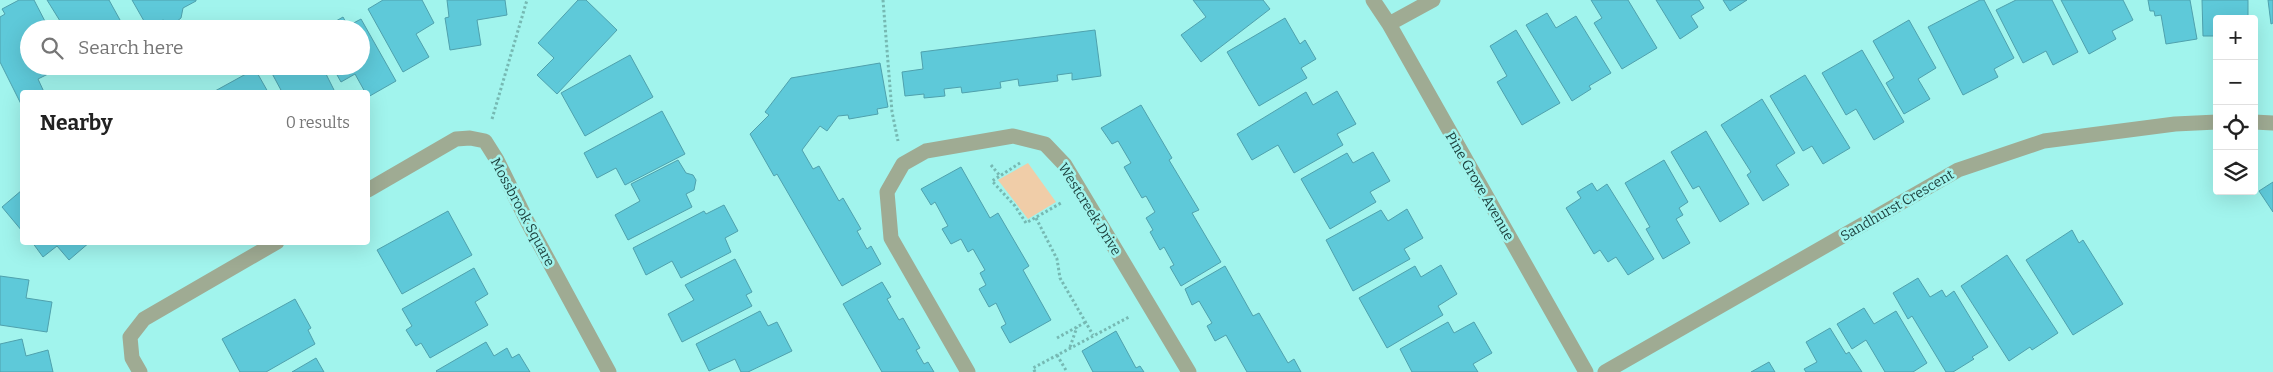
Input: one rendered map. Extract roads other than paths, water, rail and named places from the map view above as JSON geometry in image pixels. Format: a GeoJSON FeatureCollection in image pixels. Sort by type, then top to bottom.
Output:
{"type":"FeatureCollection","features":[{"type":"Feature","properties":{"kind":"street","name":"Pine Grove Avenue"},"geometry":{"type":"LineString","coordinates":[[1373,0],[1389,24],[1586,372]]}},
{"type":"Feature","properties":{"kind":"street"},"geometry":{"type":"LineString","coordinates":[[1389,24],[1433,0]]}},
{"type":"Feature","properties":{"kind":"street","name":"Sandhurst Crescent"},"geometry":{"type":"LineString","coordinates":[[1605,372],[1958,170],[2044,141],[2176,124],[2213,122]]}},
{"type":"Feature","properties":{"kind":"street"},"geometry":{"type":"LineString","coordinates":[[2258,122],[2273,123]]}},
{"type":"Feature","properties":{"kind":"street","name":"Westcreek Drive"},"geometry":{"type":"LineString","coordinates":[[968,372],[892,238],[887,192],[903,164],[926,151],[1013,136],[1045,144],[1065,165],[1189,372]]}},
{"type":"Feature","properties":{"kind":"street","name":"Mossbrook Square"},"geometry":{"type":"LineString","coordinates":[[370,189],[456,140],[470,138],[485,142],[497,160],[527,221],[609,372]]}},
{"type":"Feature","properties":{"kind":"street"},"geometry":{"type":"LineString","coordinates":[[140,372],[132,358],[130,337],[144,319],[272,245]]}}]}
